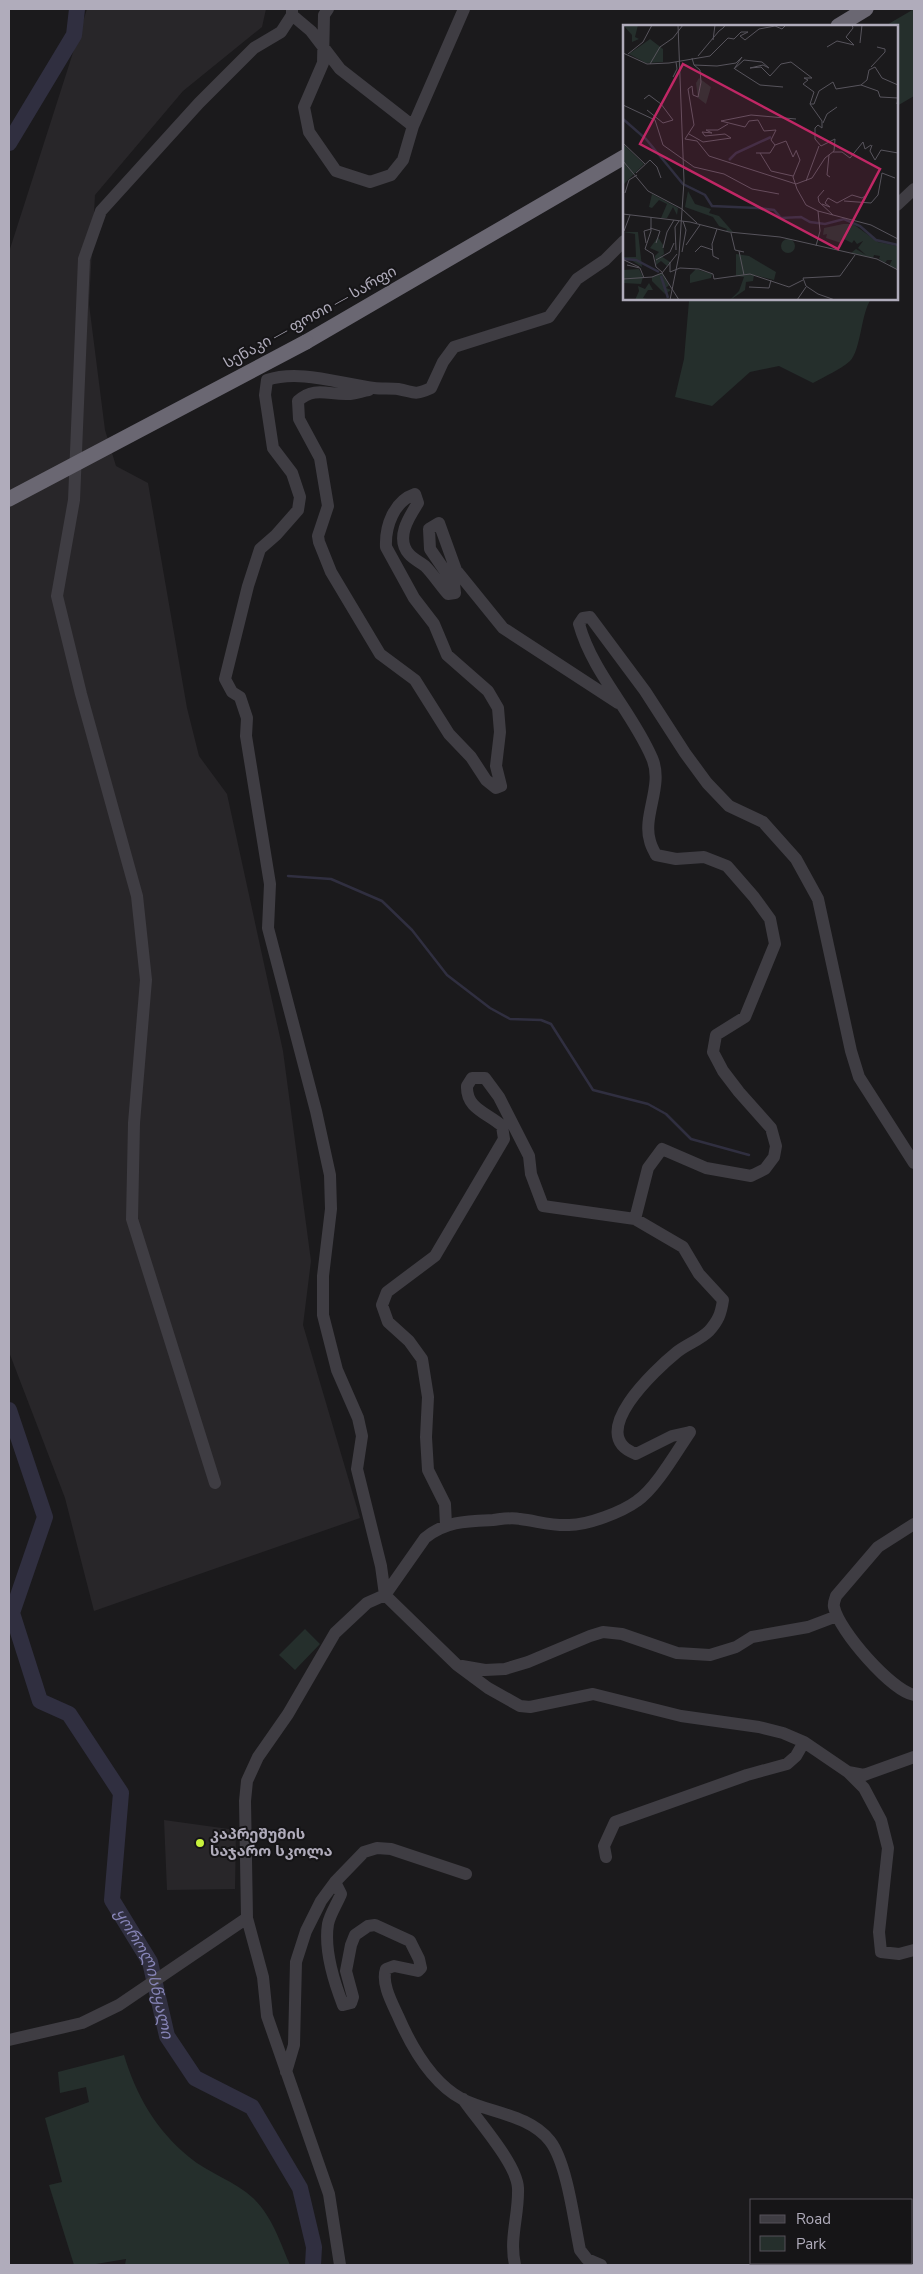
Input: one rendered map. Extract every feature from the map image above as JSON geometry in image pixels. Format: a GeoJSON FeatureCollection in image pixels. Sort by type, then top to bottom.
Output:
{"type":"FeatureCollection","features":[{"type":"Feature","properties":{"kind":"highway"},"geometry":{"type":"LineString","coordinates":[[840,25],[866,9]]}},
{"type":"Feature","properties":{"kind":"highway","name":"სენაკი — ფოთი — სარფი"},"geometry":{"type":"LineString","coordinates":[[9,498],[306,342],[623,158]]}},
{"type":"Feature","properties":{"kind":"street"},"geometry":{"type":"LineString","coordinates":[[328,9],[324,15],[323,63],[304,107],[309,132],[336,171],[370,182],[391,174],[403,160],[414,126],[464,9]]}},
{"type":"Feature","properties":{"kind":"street"},"geometry":{"type":"LineString","coordinates":[[215,1483],[132,1219],[134,1123],[146,980],[137,896],[81,694],[57,596],[74,500],[84,259],[101,211],[199,103],[254,48],[281,32],[292,12],[311,32],[340,69],[414,126]]}},
{"type":"Feature","properties":{"kind":"street"},"geometry":{"type":"LineString","coordinates":[[898,204],[914,189]]}},
{"type":"Feature","properties":{"kind":"street"},"geometry":{"type":"LineString","coordinates":[[623,242],[605,260],[577,279],[549,317],[454,348],[443,362],[431,388],[417,394],[398,389],[376,388],[308,377],[279,376],[267,380],[265,395],[273,448],[292,473],[300,496],[298,510],[276,535],[260,549],[248,586],[225,679],[232,692],[240,697],[246,718],[246,736],[270,884],[268,928],[316,1111],[330,1175],[331,1208],[323,1276],[323,1315],[338,1370],[358,1418],[362,1436],[356,1469],[381,1566],[385,1595],[457,1665],[488,1688],[520,1706],[530,1707],[593,1694],[681,1716],[759,1727],[804,1742],[848,1772],[864,1788],[881,1820],[888,1848],[879,1932],[881,1952],[899,1954],[914,1950]]}},
{"type":"Feature","properties":{"kind":"street"},"geometry":{"type":"LineString","coordinates":[[376,388],[349,394],[316,391],[304,395],[298,401],[297,411],[299,420],[317,450],[326,489],[328,511],[318,536],[321,550],[331,572],[380,654],[414,680],[448,734],[471,757],[491,786],[496,788],[501,786],[496,766],[500,732],[498,708],[488,691],[447,655],[434,624],[414,598],[386,547],[390,518],[404,497],[415,494],[418,503],[405,524],[404,544],[409,554],[426,567],[448,594],[456,593],[454,584],[430,549],[428,529],[439,524],[456,570],[503,628],[603,695],[620,704]]}},
{"type":"Feature","properties":{"kind":"street"},"geometry":{"type":"LineString","coordinates":[[635,1219],[648,1168],[662,1149],[706,1168],[750,1176],[765,1169],[774,1157],[776,1146],[771,1128],[738,1092],[723,1071],[713,1052],[716,1035],[745,1016],[775,944],[770,920],[754,897],[727,866],[704,857],[676,859],[656,855],[649,840],[649,823],[656,788],[653,760],[583,638],[579,624],[583,618],[590,618],[628,668],[707,783],[729,806],[764,822],[796,859],[818,899],[850,1051],[858,1077],[914,1164]]}},
{"type":"Feature","properties":{"kind":"street"},"geometry":{"type":"LineString","coordinates":[[340,2265],[329,2194],[267,2016],[263,1977],[247,1918],[245,1801],[247,1781],[258,1757],[298,1698],[336,1633],[367,1603],[385,1595],[425,1538],[446,1525],[463,1521],[518,1518],[550,1525],[571,1525],[607,1516],[625,1509],[639,1500],[663,1471],[690,1432],[672,1436],[636,1454],[629,1452],[621,1444],[616,1430],[621,1415],[650,1376],[678,1350],[707,1333],[720,1317],[723,1300],[699,1274],[683,1247],[635,1219],[543,1206],[531,1174],[529,1156],[500,1097],[485,1078],[472,1078],[467,1086],[469,1100],[474,1107],[502,1126],[504,1139],[435,1256],[387,1292],[382,1305],[388,1322],[409,1341],[422,1358],[428,1396],[426,1437],[428,1470],[445,1504],[446,1525]]}},
{"type":"Feature","properties":{"kind":"street"},"geometry":{"type":"LineString","coordinates":[[914,1524],[878,1547],[836,1596],[833,1605],[842,1628],[855,1644],[898,1689],[914,1695]]}},
{"type":"Feature","properties":{"kind":"street"},"geometry":{"type":"LineString","coordinates":[[457,1665],[484,1670],[505,1669],[604,1632],[622,1634],[677,1653],[710,1655],[736,1647],[752,1637],[808,1627],[837,1616]]}},
{"type":"Feature","properties":{"kind":"street"},"geometry":{"type":"LineString","coordinates":[[606,1857],[604,1846],[615,1822],[747,1775],[787,1764],[796,1756],[804,1742]]}},
{"type":"Feature","properties":{"kind":"street"},"geometry":{"type":"LineString","coordinates":[[848,1772],[864,1775],[914,1756]]}},
{"type":"Feature","properties":{"kind":"street"},"geometry":{"type":"LineString","coordinates":[[286,2072],[294,2045],[296,1962],[306,1930],[321,1901],[335,1882],[364,1852],[377,1848],[391,1849],[466,1874]]}},
{"type":"Feature","properties":{"kind":"street"},"geometry":{"type":"LineString","coordinates":[[335,1882],[340,1894],[328,1923],[329,1951],[334,1983],[343,2005],[351,2003],[353,1998],[346,1971],[350,1945],[355,1935],[368,1926],[375,1925],[410,1941],[420,1959],[421,1968],[418,1971],[394,1966],[386,1969],[385,1973],[389,1997],[411,2045],[428,2068],[453,2093],[463,2099],[516,2118],[550,2140],[560,2158],[580,2250],[587,2259],[601,2265]]}},
{"type":"Feature","properties":{"kind":"street"},"geometry":{"type":"LineString","coordinates":[[9,2040],[82,2023],[119,2005],[178,1967],[247,1918]]}},
{"type":"Feature","properties":{"kind":"street"},"geometry":{"type":"LineString","coordinates":[[463,2099],[506,2157],[515,2174],[518,2188],[512,2250],[515,2265]]}},
{"type":"Feature","properties":{"kind":"shaded area"},"geometry":{"type":"Polygon","coordinates":[[[87,9],[266,9],[262,27],[183,91],[95,195],[89,304],[105,430],[116,466],[148,483],[187,708],[199,756],[227,794],[283,1051],[311,1261],[303,1325],[360,1518],[94,1611],[65,1498],[9,1352],[9,252],[87,9]]]}},
{"type":"Feature","properties":{"kind":"shaded area","name":"კაპრეშუმის საჯარო სკოლა"},"geometry":{"type":"Polygon","coordinates":[[[164,1820],[236,1830],[235,1889],[167,1890],[164,1820]]]}},
{"type":"Feature","properties":{"kind":"green space"},"geometry":{"type":"Polygon","coordinates":[[[914,9],[914,96],[898,105],[898,25],[887,25],[914,9]]]}},
{"type":"Feature","properties":{"kind":"green space"},"geometry":{"type":"Polygon","coordinates":[[[870,300],[865,313],[857,349],[850,361],[842,367],[813,383],[779,366],[750,372],[712,406],[675,397],[684,359],[689,301],[870,300]]]}},
{"type":"Feature","properties":{"kind":"green space"},"geometry":{"type":"Polygon","coordinates":[[[305,1629],[320,1644],[295,1670],[279,1655],[305,1629]]]}},
{"type":"Feature","properties":{"kind":"green space"},"geometry":{"type":"Polygon","coordinates":[[[124,2055],[141,2098],[157,2123],[177,2147],[196,2163],[246,2192],[260,2205],[279,2238],[290,2265],[125,2265],[126,2259],[90,2265],[74,2265],[49,2185],[62,2182],[45,2118],[89,2102],[86,2087],[60,2093],[58,2072],[124,2055]]]}},
{"type":"Feature","properties":{"kind":"waterway","name":"ყოროლისწყალი"},"geometry":{"type":"LineString","coordinates":[[9,143],[74,35],[77,9]]}},
{"type":"Feature","properties":{"kind":"waterway"},"geometry":{"type":"LineString","coordinates":[[288,876],[331,879],[382,901],[412,930],[447,975],[490,1008],[510,1019],[541,1020],[551,1024],[593,1090],[648,1104],[666,1114],[691,1139],[749,1155]]}},
{"type":"Feature","properties":{"kind":"waterway","name":"ყოროლისწყალი"},"geometry":{"type":"LineString","coordinates":[[9,1410],[45,1517],[12,1613],[40,1701],[69,1714],[121,1793],[112,1900],[150,1962],[167,2036],[195,2078],[252,2107],[300,2188],[314,2247],[313,2265]]}},
{"type":"Feature","properties":{"kind":"place","name":"კაპრეშუმის საჯარო სკოლა"},"geometry":{"type":"Point","coordinates":[200,1843]}}]}
